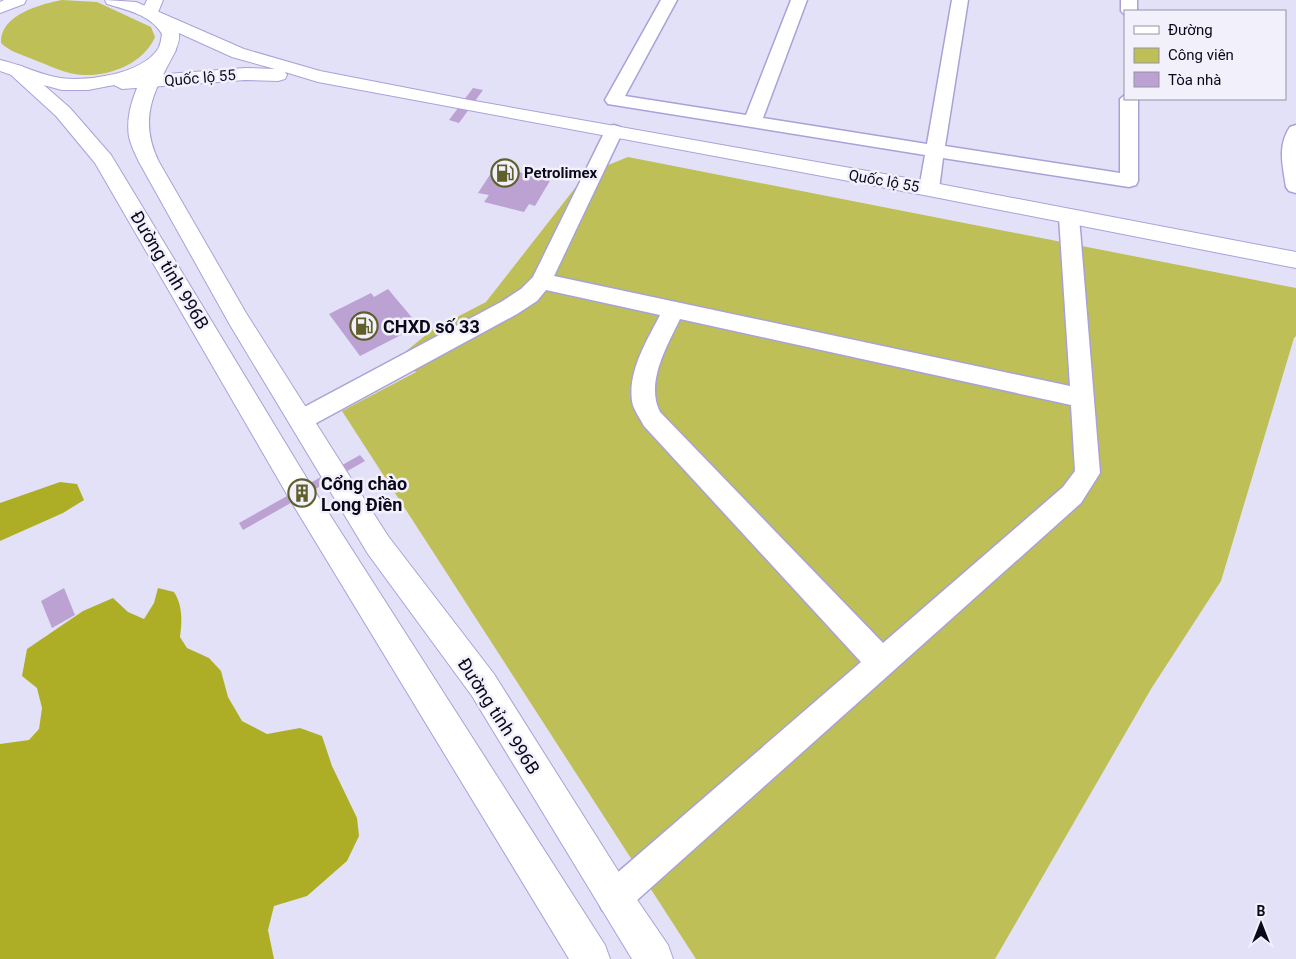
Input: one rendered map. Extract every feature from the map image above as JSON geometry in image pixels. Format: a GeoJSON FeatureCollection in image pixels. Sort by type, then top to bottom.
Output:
{"type":"FeatureCollection","features":[{"type":"Feature","properties":{"kind":"main road"},"geometry":{"type":"LineString","coordinates":[[0,8],[18,0]]}},
{"type":"Feature","properties":{"kind":"main road","name":"Quốc lộ 55"},"geometry":{"type":"LineString","coordinates":[[114,0],[153,6],[238,53],[318,76],[929,189],[1296,260]]}},
{"type":"Feature","properties":{"kind":"main road"},"geometry":{"type":"LineString","coordinates":[[8,68],[63,84],[83,85],[126,76],[144,68],[167,50],[171,34],[167,25],[153,6]]}},
{"type":"Feature","properties":{"kind":"main road","name":"Đường tỉnh 996B"},"geometry":{"type":"LineString","coordinates":[[167,50],[143,100],[139,135],[149,162],[238,319],[378,545],[483,685],[614,898],[654,959]]}},
{"type":"Feature","properties":{"kind":"main road","name":"Đường tỉnh 996B"},"geometry":{"type":"LineString","coordinates":[[8,68],[47,95],[75,123],[104,160],[302,492],[591,959]]}},
{"type":"Feature","properties":{"kind":"main road","name":"Quốc lộ 55"},"geometry":{"type":"LineString","coordinates":[[83,85],[151,82],[245,74],[318,76]]}},
{"type":"Feature","properties":{"kind":"street"},"geometry":{"type":"LineString","coordinates":[[669,0],[614,100],[1129,181],[1129,100]]}},
{"type":"Feature","properties":{"kind":"street"},"geometry":{"type":"LineString","coordinates":[[753,121],[799,0]]}},
{"type":"Feature","properties":{"kind":"street"},"geometry":{"type":"LineString","coordinates":[[929,189],[960,0]]}},
{"type":"Feature","properties":{"kind":"street"},"geometry":{"type":"LineString","coordinates":[[301,420],[509,308],[529,295],[541,281],[614,131]]}},
{"type":"Feature","properties":{"kind":"street"},"geometry":{"type":"LineString","coordinates":[[1296,131],[1292,135],[1290,154],[1296,187]]}},
{"type":"Feature","properties":{"kind":"street"},"geometry":{"type":"LineString","coordinates":[[614,898],[1072,495],[1088,473],[1081,398],[1070,217]]}},
{"type":"Feature","properties":{"kind":"street"},"geometry":{"type":"LineString","coordinates":[[541,281],[1081,398]]}},
{"type":"Feature","properties":{"kind":"street"},"geometry":{"type":"LineString","coordinates":[[673,311],[653,353],[644,382],[644,402],[652,419],[882,663]]}},
{"type":"Feature","properties":{"kind":"green space"},"geometry":{"type":"Polygon","coordinates":[[[62,0],[97,2],[151,27],[155,37],[150,46],[135,61],[115,70],[94,75],[77,75],[64,72],[8,49],[1,43],[7,25],[15,18],[44,4],[62,0]]]}},
{"type":"Feature","properties":{"kind":"green space"},"geometry":{"type":"Polygon","coordinates":[[[628,157],[1296,288],[1296,336],[1221,581],[1151,689],[995,959],[696,959],[342,411],[416,372],[399,357],[432,330],[486,302],[586,174],[628,157]]]}},
{"type":"Feature","properties":{"kind":"shaded area"},"geometry":{"type":"Polygon","coordinates":[[[60,482],[77,484],[84,500],[63,513],[0,541],[0,503],[60,482]]]}},
{"type":"Feature","properties":{"kind":"shaded area"},"geometry":{"type":"Polygon","coordinates":[[[158,588],[174,592],[181,614],[180,637],[187,648],[209,658],[221,671],[228,697],[242,721],[267,734],[300,728],[322,736],[332,766],[357,818],[359,836],[347,861],[307,896],[274,906],[268,930],[274,959],[0,959],[0,744],[29,740],[39,729],[42,708],[37,688],[22,676],[27,649],[83,611],[113,598],[128,612],[144,619],[154,603],[158,588]]]}},
{"type":"Feature","properties":{"kind":"building"},"geometry":{"type":"Polygon","coordinates":[[[473,88],[483,90],[459,123],[449,120],[473,88]]]}},
{"type":"Feature","properties":{"kind":"building"},"geometry":{"type":"Polygon","coordinates":[[[495,167],[551,179],[535,206],[529,204],[524,212],[484,202],[489,195],[478,193],[495,167]]]}},
{"type":"Feature","properties":{"kind":"building"},"geometry":{"type":"Polygon","coordinates":[[[388,289],[414,320],[399,328],[403,334],[360,356],[329,314],[371,293],[374,297],[388,289]]]}},
{"type":"Feature","properties":{"kind":"building","name":"Cổng chào Long Điền"},"geometry":{"type":"Polygon","coordinates":[[[360,455],[365,461],[243,530],[239,523],[360,455]]]}},
{"type":"Feature","properties":{"kind":"building"},"geometry":{"type":"Polygon","coordinates":[[[64,588],[75,615],[52,628],[41,601],[64,588]]]}},
{"type":"Feature","properties":{"kind":"place","name":"Petrolimex"},"geometry":{"type":"Point","coordinates":[505,173]}},
{"type":"Feature","properties":{"kind":"place","name":"CHXD số 33"},"geometry":{"type":"Point","coordinates":[364,326]}},
{"type":"Feature","properties":{"kind":"place","name":"Cổng chào Long Điền"},"geometry":{"type":"Point","coordinates":[302,493]}}]}
